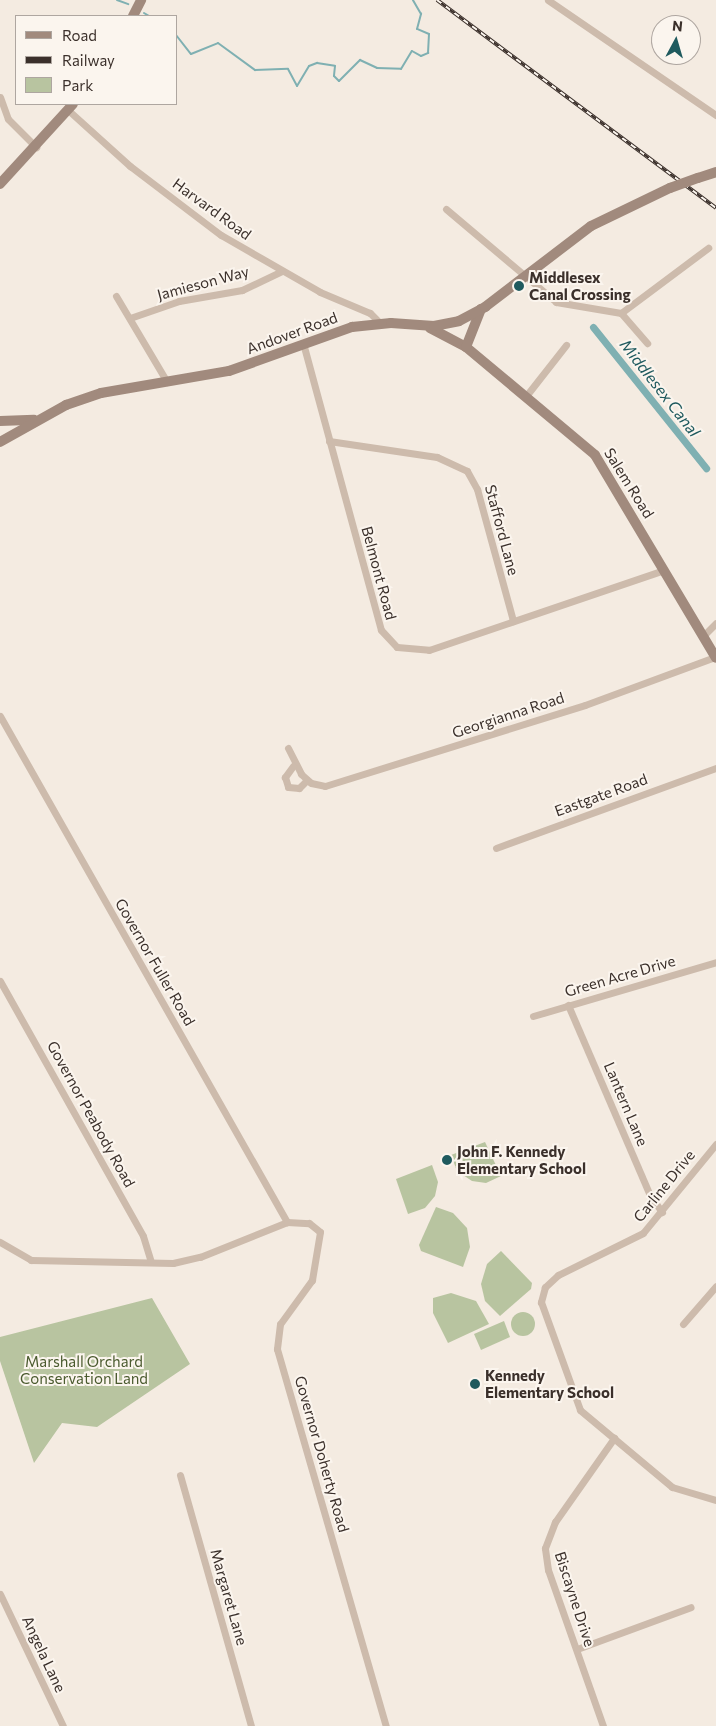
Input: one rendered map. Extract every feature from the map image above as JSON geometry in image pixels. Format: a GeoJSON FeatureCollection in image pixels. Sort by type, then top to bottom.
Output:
{"type":"FeatureCollection","features":[{"type":"Feature","properties":{"kind":"main road"},"geometry":{"type":"LineString","coordinates":[[134,15],[141,0]]}},
{"type":"Feature","properties":{"kind":"main road"},"geometry":{"type":"LineString","coordinates":[[0,184],[71,107]]}},
{"type":"Feature","properties":{"kind":"main road","name":"Andover Road"},"geometry":{"type":"LineString","coordinates":[[0,442],[38,419],[101,393],[229,371],[303,343],[380,323],[427,326],[453,323],[481,309],[522,276],[602,219],[670,188],[716,172]]}},
{"type":"Feature","properties":{"kind":"main road"},"geometry":{"type":"LineString","coordinates":[[466,347],[481,309]]}},
{"type":"Feature","properties":{"kind":"main road","name":"Salem Road"},"geometry":{"type":"LineString","coordinates":[[427,326],[466,347],[526,396],[600,461],[716,657]]}},
{"type":"Feature","properties":{"kind":"main road"},"geometry":{"type":"LineString","coordinates":[[3,421],[38,419]]}},
{"type":"Feature","properties":{"kind":"main road"},"geometry":{"type":"LineString","coordinates":[[3,421],[14,434]]}},
{"type":"Feature","properties":{"kind":"street"},"geometry":{"type":"LineString","coordinates":[[548,0],[716,115]]}},
{"type":"Feature","properties":{"kind":"street"},"geometry":{"type":"LineString","coordinates":[[0,98],[12,125],[36,147]]}},
{"type":"Feature","properties":{"kind":"street","name":"Harvard Road"},"geometry":{"type":"LineString","coordinates":[[71,107],[130,166],[214,230],[282,271],[370,313],[380,323]]}},
{"type":"Feature","properties":{"kind":"street"},"geometry":{"type":"LineString","coordinates":[[446,209],[522,276],[565,306],[621,313],[647,343]]}},
{"type":"Feature","properties":{"kind":"street"},"geometry":{"type":"LineString","coordinates":[[621,313],[708,248]]}},
{"type":"Feature","properties":{"kind":"street","name":"Jamieson Way"},"geometry":{"type":"LineString","coordinates":[[130,318],[178,301],[242,290],[282,271]]}},
{"type":"Feature","properties":{"kind":"street"},"geometry":{"type":"LineString","coordinates":[[116,296],[167,382]]}},
{"type":"Feature","properties":{"kind":"street","name":"Belmont Road"},"geometry":{"type":"LineString","coordinates":[[303,343],[379,624],[387,640],[403,650],[421,651],[664,570]]}},
{"type":"Feature","properties":{"kind":"street"},"geometry":{"type":"LineString","coordinates":[[526,396],[566,345]]}},
{"type":"Feature","properties":{"kind":"street","name":"Stafford Lane"},"geometry":{"type":"LineString","coordinates":[[329,441],[437,457],[467,471],[477,489],[513,621]]}},
{"type":"Feature","properties":{"kind":"street"},"geometry":{"type":"LineString","coordinates":[[704,636],[716,624]]}},
{"type":"Feature","properties":{"kind":"street","name":"Georgianna Road"},"geometry":{"type":"LineString","coordinates":[[288,748],[293,766],[307,780],[324,786],[585,705],[716,657]]}},
{"type":"Feature","properties":{"kind":"street","name":"Governor Fuller Road"},"geometry":{"type":"LineString","coordinates":[[0,716],[287,1222]]}},
{"type":"Feature","properties":{"kind":"street","name":"Georgianna Road"},"geometry":{"type":"LineString","coordinates":[[293,766],[285,777],[288,787],[299,788],[307,780]]}},
{"type":"Feature","properties":{"kind":"street","name":"Eastgate Road"},"geometry":{"type":"LineString","coordinates":[[496,848],[716,768]]}},
{"type":"Feature","properties":{"kind":"street","name":"Green Acre Drive"},"geometry":{"type":"LineString","coordinates":[[533,1016],[716,962]]}},
{"type":"Feature","properties":{"kind":"street","name":"Governor Peabody Road"},"geometry":{"type":"LineString","coordinates":[[0,981],[143,1236],[151,1262]]}},
{"type":"Feature","properties":{"kind":"street","name":"Lantern Lane"},"geometry":{"type":"LineString","coordinates":[[568,1006],[650,1195],[662,1212]]}},
{"type":"Feature","properties":{"kind":"street","name":"Carline Drive"},"geometry":{"type":"LineString","coordinates":[[716,1144],[662,1212],[636,1239],[554,1278],[544,1290],[541,1306],[579,1408],[672,1487],[716,1500]]}},
{"type":"Feature","properties":{"kind":"street"},"geometry":{"type":"LineString","coordinates":[[0,1242],[31,1260],[151,1262],[191,1260],[287,1222]]}},
{"type":"Feature","properties":{"kind":"street","name":"Governor Doherty Road"},"geometry":{"type":"LineString","coordinates":[[287,1222],[309,1223],[321,1237],[312,1280],[280,1324],[277,1349],[386,1726]]}},
{"type":"Feature","properties":{"kind":"street"},"geometry":{"type":"LineString","coordinates":[[683,1324],[716,1286]]}},
{"type":"Feature","properties":{"kind":"street","name":"Biscayne Drive"},"geometry":{"type":"LineString","coordinates":[[603,1726],[545,1548],[550,1529],[614,1438]]}},
{"type":"Feature","properties":{"kind":"street","name":"Margaret Lane"},"geometry":{"type":"LineString","coordinates":[[180,1475],[252,1726]]}},
{"type":"Feature","properties":{"kind":"street","name":"Angela Lane"},"geometry":{"type":"LineString","coordinates":[[0,1594],[63,1726]]}},
{"type":"Feature","properties":{"kind":"street"},"geometry":{"type":"LineString","coordinates":[[577,1649],[691,1607]]}},
{"type":"Feature","properties":{"kind":"green space"},"geometry":{"type":"Polygon","coordinates":[[[485,1142],[501,1176],[486,1183],[472,1181],[457,1171],[451,1155],[485,1142]]]}},
{"type":"Feature","properties":{"kind":"green space"},"geometry":{"type":"Polygon","coordinates":[[[432,1165],[438,1182],[435,1196],[425,1208],[408,1214],[396,1179],[432,1165]]]}},
{"type":"Feature","properties":{"kind":"green space"},"geometry":{"type":"Polygon","coordinates":[[[436,1207],[453,1213],[467,1228],[470,1247],[463,1267],[421,1251],[419,1245],[436,1207]]]}},
{"type":"Feature","properties":{"kind":"green space"},"geometry":{"type":"Polygon","coordinates":[[[501,1251],[532,1283],[531,1289],[500,1316],[485,1301],[481,1284],[487,1264],[501,1251]]]}},
{"type":"Feature","properties":{"kind":"green space"},"geometry":{"type":"Polygon","coordinates":[[[451,1293],[476,1301],[489,1324],[448,1343],[433,1313],[433,1298],[451,1293]]]}},
{"type":"Feature","properties":{"kind":"green space","name":"Marshall Orchard Conservation Land"},"geometry":{"type":"Polygon","coordinates":[[[152,1298],[190,1364],[97,1427],[62,1423],[34,1463],[0,1361],[0,1337],[152,1298]]]}},
{"type":"Feature","properties":{"kind":"green space"},"geometry":{"type":"Polygon","coordinates":[[[523,1312],[532,1315],[535,1324],[532,1333],[523,1336],[514,1333],[511,1324],[514,1315],[523,1312]]]}},
{"type":"Feature","properties":{"kind":"green space"},"geometry":{"type":"Polygon","coordinates":[[[504,1321],[510,1337],[481,1350],[474,1334],[504,1321]]]}},
{"type":"Feature","properties":{"kind":"waterway"},"geometry":{"type":"LineString","coordinates":[[117,0],[128,4]]}},
{"type":"Feature","properties":{"kind":"waterway"},"geometry":{"type":"LineString","coordinates":[[178,38],[191,54],[218,43],[255,70],[288,69],[297,86],[309,66],[317,63],[335,66],[334,76],[339,81],[360,60],[377,68],[401,69],[412,51],[421,56],[428,53],[429,34],[417,29],[421,14],[413,0]]}},
{"type":"Feature","properties":{"kind":"waterway","name":"Middlesex Canal"},"geometry":{"type":"LineString","coordinates":[[593,327],[706,468]]}},
{"type":"Feature","properties":{"kind":"railway"},"geometry":{"type":"LineString","coordinates":[[437,0],[716,208]]}},
{"type":"Feature","properties":{"kind":"place","name":"Middlesex Canal Crossing"},"geometry":{"type":"Point","coordinates":[519,286]}},
{"type":"Feature","properties":{"kind":"place","name":"John F. Kennedy Elementary School"},"geometry":{"type":"Point","coordinates":[447,1160]}},
{"type":"Feature","properties":{"kind":"place","name":"Kennedy Elementary School"},"geometry":{"type":"Point","coordinates":[475,1384]}}]}
